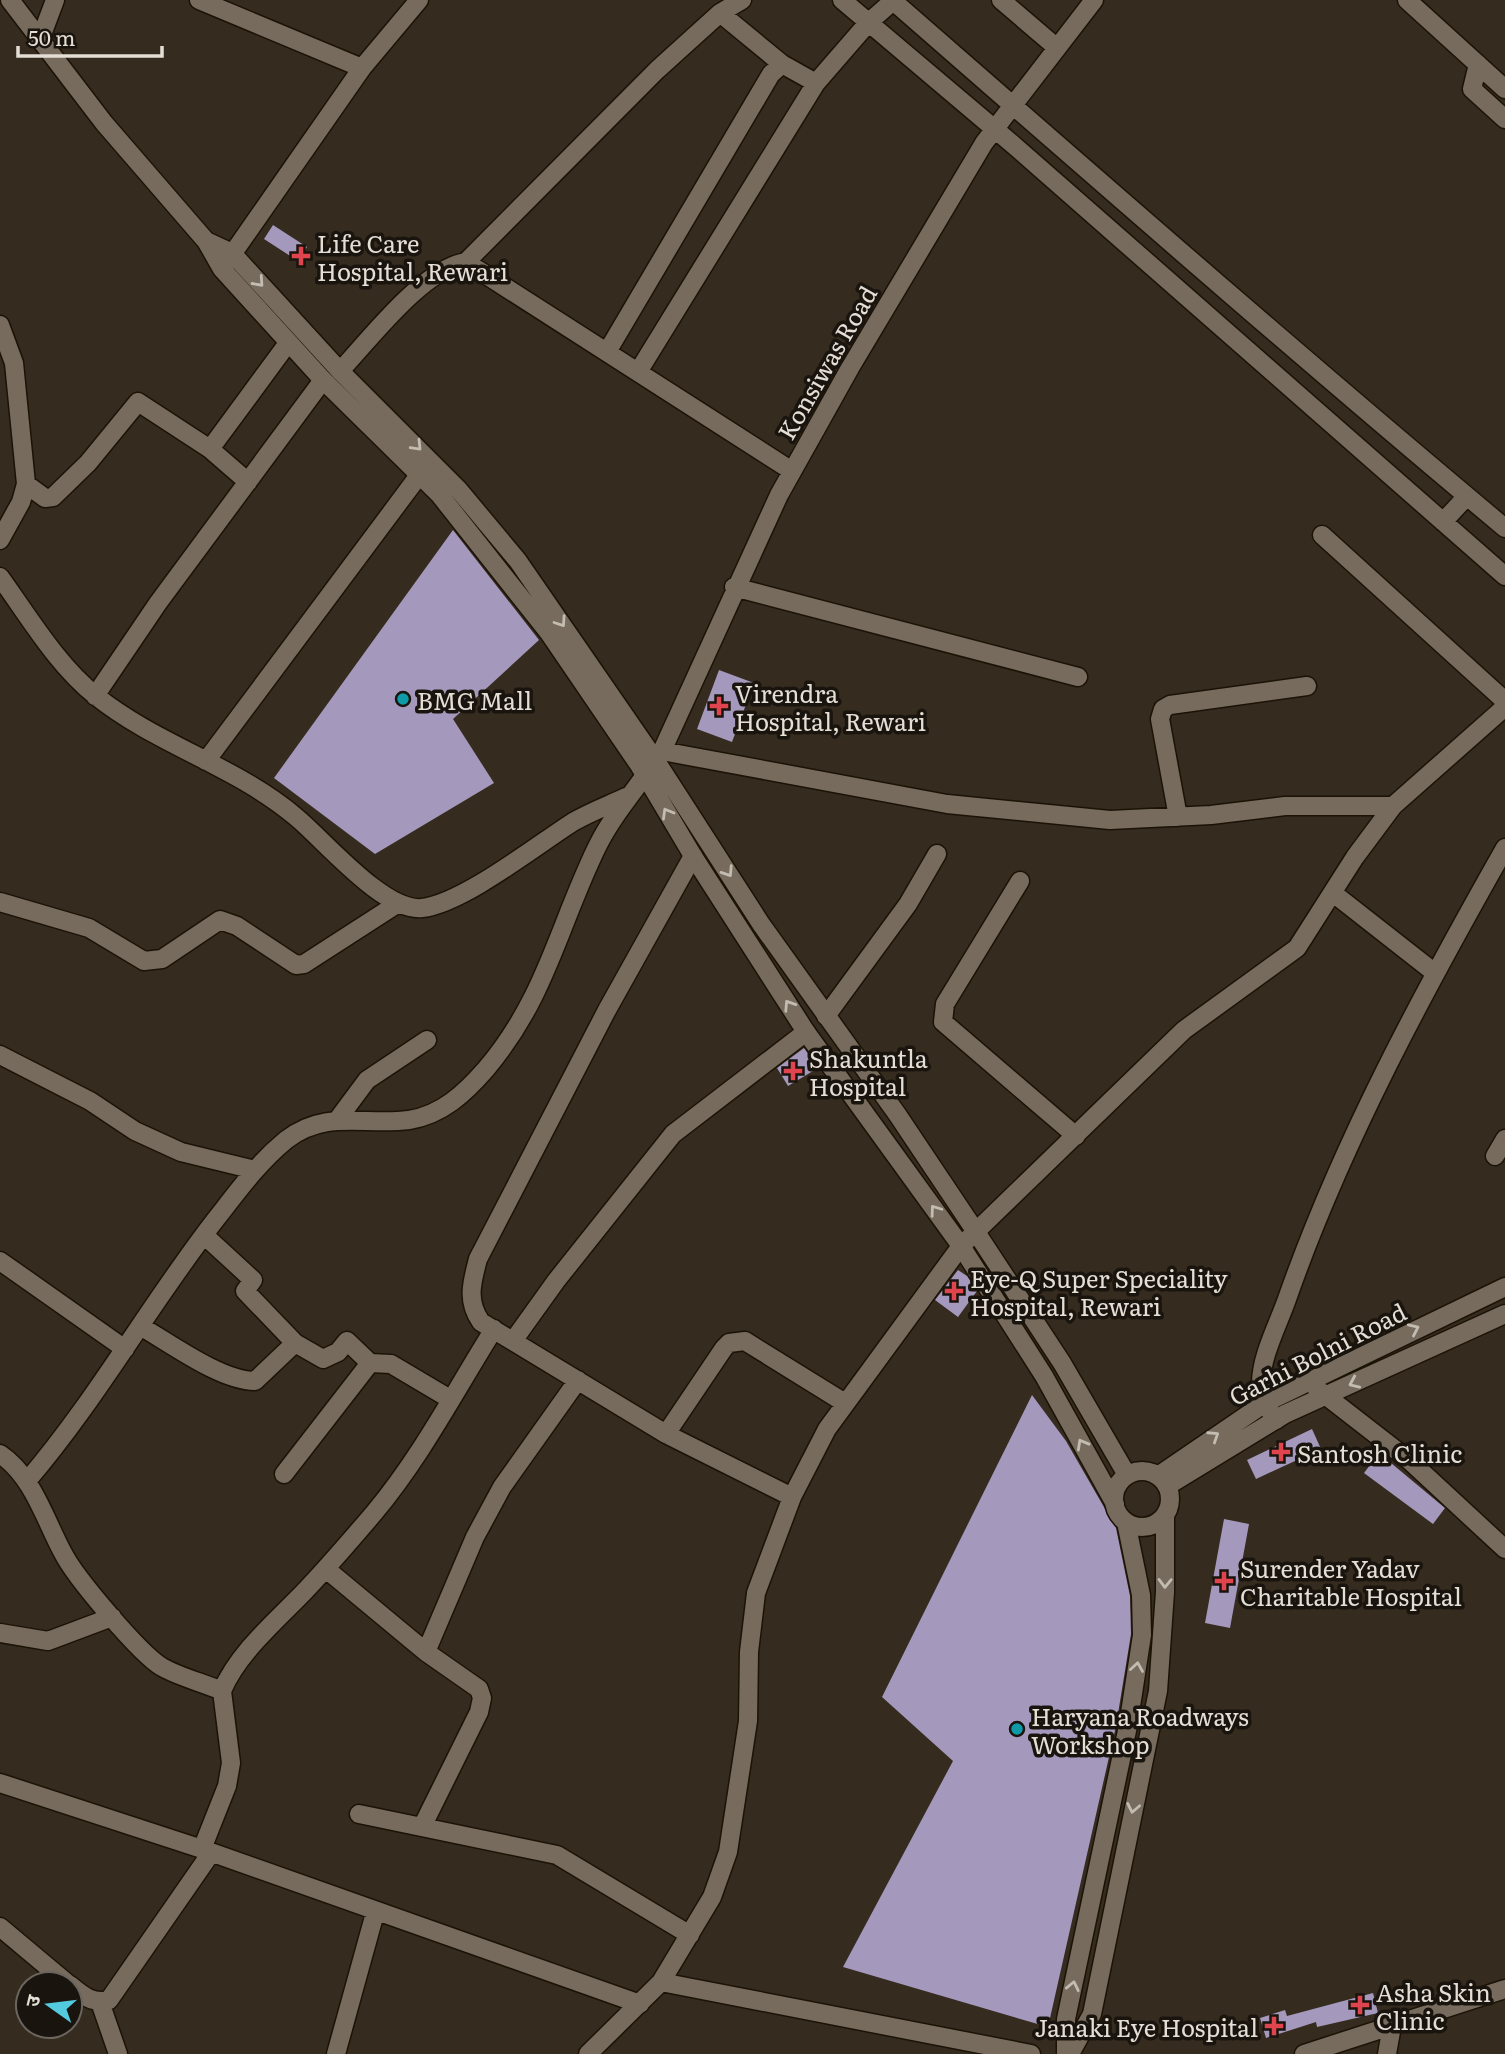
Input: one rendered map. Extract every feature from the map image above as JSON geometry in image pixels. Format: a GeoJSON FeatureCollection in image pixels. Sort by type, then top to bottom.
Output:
{"type":"FeatureCollection","features":[{"type":"Feature","properties":{"kind":"street"},"geometry":{"type":"LineString","coordinates":[[10,0],[104,123],[206,241],[458,489],[518,561],[659,756],[761,923],[976,1232],[1062,1363],[1127,1475]]}},
{"type":"Feature","properties":{"kind":"street"},"geometry":{"type":"LineString","coordinates":[[40,40],[55,0]]}},
{"type":"Feature","properties":{"kind":"street"},"geometry":{"type":"LineString","coordinates":[[199,0],[362,68]]}},
{"type":"Feature","properties":{"kind":"street"},"geometry":{"type":"LineString","coordinates":[[227,261],[362,68],[419,0]]}},
{"type":"Feature","properties":{"kind":"street"},"geometry":{"type":"LineString","coordinates":[[340,371],[401,306],[441,271],[452,264],[466,262],[576,149],[720,12],[742,0]]}},
{"type":"Feature","properties":{"kind":"street"},"geometry":{"type":"LineString","coordinates":[[842,0],[994,129],[1505,576]]}},
{"type":"Feature","properties":{"kind":"street"},"geometry":{"type":"LineString","coordinates":[[1001,0],[1056,47]]}},
{"type":"Feature","properties":{"kind":"street","name":"Konsiwas Road"},"geometry":{"type":"LineString","coordinates":[[627,797],[659,756],[734,587],[792,471],[899,285],[994,129],[1094,0]]}},
{"type":"Feature","properties":{"kind":"street"},"geometry":{"type":"LineString","coordinates":[[1407,0],[1505,89]]}},
{"type":"Feature","properties":{"kind":"street"},"geometry":{"type":"LineString","coordinates":[[638,372],[816,83],[868,23],[892,1],[1014,104],[1135,214],[1505,528]]}},
{"type":"Feature","properties":{"kind":"street"},"geometry":{"type":"LineString","coordinates":[[720,12],[782,64],[816,83]]}},
{"type":"Feature","properties":{"kind":"street"},"geometry":{"type":"LineString","coordinates":[[607,352],[771,74],[782,64]]}},
{"type":"Feature","properties":{"kind":"street"},"geometry":{"type":"LineString","coordinates":[[1478,64],[1472,89],[1505,119]]}},
{"type":"Feature","properties":{"kind":"street"},"geometry":{"type":"LineString","coordinates":[[227,261],[288,343],[420,474],[464,523],[541,622],[646,776],[693,856],[806,1032],[961,1246],[1044,1376],[1126,1522],[1141,1595],[1142,1635],[1128,1726],[1066,2019],[1068,2054]]}},
{"type":"Feature","properties":{"kind":"street"},"geometry":{"type":"LineString","coordinates":[[466,262],[792,471]]}},
{"type":"Feature","properties":{"kind":"street"},"geometry":{"type":"LineString","coordinates":[[0,325],[14,363],[26,484],[20,502],[0,540]]}},
{"type":"Feature","properties":{"kind":"street"},"geometry":{"type":"LineString","coordinates":[[210,449],[288,343]]}},
{"type":"Feature","properties":{"kind":"street"},"geometry":{"type":"LineString","coordinates":[[95,696],[158,603],[323,380]]}},
{"type":"Feature","properties":{"kind":"street"},"geometry":{"type":"LineString","coordinates":[[26,484],[45,498],[53,497],[88,463],[138,402],[210,449],[248,482]]}},
{"type":"Feature","properties":{"kind":"street"},"geometry":{"type":"LineString","coordinates":[[206,761],[420,474]]}},
{"type":"Feature","properties":{"kind":"street"},"geometry":{"type":"LineString","coordinates":[[1443,522],[1467,496]]}},
{"type":"Feature","properties":{"kind":"street"},"geometry":{"type":"LineString","coordinates":[[1322,535],[1505,701]]}},
{"type":"Feature","properties":{"kind":"street"},"geometry":{"type":"LineString","coordinates":[[0,577],[75,677],[95,696],[116,711],[280,804],[397,904],[425,908],[453,897],[511,864],[576,820],[627,797]]}},
{"type":"Feature","properties":{"kind":"street"},"geometry":{"type":"LineString","coordinates":[[734,587],[1077,677]]}},
{"type":"Feature","properties":{"kind":"street"},"geometry":{"type":"LineString","coordinates":[[1178,817],[1160,719],[1163,709],[1170,705],[1307,685]]}},
{"type":"Feature","properties":{"kind":"street"},"geometry":{"type":"LineString","coordinates":[[588,2054],[661,1983],[712,1897],[727,1852],[748,1721],[752,1612],[764,1568],[792,1497],[827,1429],[961,1246],[1204,1013],[1246,987],[1297,948],[1370,835],[1393,806],[1505,707]]}},
{"type":"Feature","properties":{"kind":"street"},"geometry":{"type":"LineString","coordinates":[[659,756],[947,804],[1110,820],[1178,817],[1296,805],[1393,806]]}},
{"type":"Feature","properties":{"kind":"street"},"geometry":{"type":"LineString","coordinates":[[27,1481],[76,1423],[173,1275],[254,1170],[290,1138],[338,1119],[397,1121],[425,1116],[449,1105],[485,1070],[513,1036],[529,1010],[551,964],[595,850],[627,797]]}},
{"type":"Feature","properties":{"kind":"street"},"geometry":{"type":"LineString","coordinates":[[1276,1420],[1265,1403],[1261,1386],[1265,1362],[1306,1247],[1404,1031],[1505,848]]}},
{"type":"Feature","properties":{"kind":"street"},"geometry":{"type":"LineString","coordinates":[[827,1016],[908,904],[937,854]]}},
{"type":"Feature","properties":{"kind":"street"},"geometry":{"type":"LineString","coordinates":[[693,856],[607,1010],[478,1259],[470,1295],[472,1307],[481,1322],[666,1433],[792,1497]]}},
{"type":"Feature","properties":{"kind":"street"},"geometry":{"type":"LineString","coordinates":[[1020,881],[945,1004],[943,1022],[1076,1136]]}},
{"type":"Feature","properties":{"kind":"street"},"geometry":{"type":"LineString","coordinates":[[1334,892],[1435,973]]}},
{"type":"Feature","properties":{"kind":"street"},"geometry":{"type":"LineString","coordinates":[[0,902],[89,929],[144,961],[162,959],[213,923],[228,921],[296,965],[304,964],[397,904]]}},
{"type":"Feature","properties":{"kind":"street"},"geometry":{"type":"LineString","coordinates":[[513,1341],[556,1281],[673,1134],[806,1032]]}},
{"type":"Feature","properties":{"kind":"street"},"geometry":{"type":"LineString","coordinates":[[338,1119],[367,1080],[427,1040]]}},
{"type":"Feature","properties":{"kind":"street"},"geometry":{"type":"LineString","coordinates":[[0,1055],[90,1101],[147,1137],[181,1152],[254,1170]]}},
{"type":"Feature","properties":{"kind":"street"},"geometry":{"type":"LineString","coordinates":[[1495,1156],[1505,1139]]}},
{"type":"Feature","properties":{"kind":"street"},"geometry":{"type":"LineString","coordinates":[[204,1235],[253,1280],[244,1292],[295,1343],[323,1359],[338,1352],[348,1341],[370,1363],[391,1364],[450,1399]]}},
{"type":"Feature","properties":{"kind":"street"},"geometry":{"type":"LineString","coordinates":[[0,1261],[125,1349]]}},
{"type":"Feature","properties":{"kind":"street","name":"Garhi Bolni Road"},"geometry":{"type":"LineString","coordinates":[[1163,1481],[1265,1403],[1505,1287]]}},
{"type":"Feature","properties":{"kind":"street","name":"Garhi Bolni Road"},"geometry":{"type":"LineString","coordinates":[[1163,1481],[1325,1396],[1505,1314]]}},
{"type":"Feature","properties":{"kind":"street"},"geometry":{"type":"LineString","coordinates":[[140,1326],[224,1373],[244,1381],[256,1381],[295,1343]]}},
{"type":"Feature","properties":{"kind":"street"},"geometry":{"type":"LineString","coordinates":[[84,1996],[100,2002],[109,2000],[207,1851],[227,1786],[231,1762],[222,1691],[246,1654],[326,1569],[384,1501],[494,1329]]}},
{"type":"Feature","properties":{"kind":"street"},"geometry":{"type":"LineString","coordinates":[[666,1433],[724,1348],[737,1340],[745,1341],[845,1403]]}},
{"type":"Feature","properties":{"kind":"street"},"geometry":{"type":"LineString","coordinates":[[284,1474],[370,1363]]}},
{"type":"Feature","properties":{"kind":"street"},"geometry":{"type":"LineString","coordinates":[[426,1652],[475,1537],[502,1487],[578,1380]]}},
{"type":"Feature","properties":{"kind":"street"},"geometry":{"type":"LineString","coordinates":[[1308,1381],[1410,1461],[1505,1549]]}},
{"type":"Feature","properties":{"kind":"street"},"geometry":{"type":"LineString","coordinates":[[0,1454],[27,1481],[64,1556],[113,1617],[154,1661],[222,1691]]}},
{"type":"Feature","properties":{"kind":"street"},"geometry":{"type":"LineString","coordinates":[[1068,2054],[1092,2014],[1158,1691],[1165,1592],[1165,1515],[1169,1506],[1163,1481],[1148,1471],[1127,1475],[1115,1493],[1115,1504]]}},
{"type":"Feature","properties":{"kind":"street"},"geometry":{"type":"LineString","coordinates":[[1126,1522],[1147,1527],[1165,1515]]}},
{"type":"Feature","properties":{"kind":"street"},"geometry":{"type":"LineString","coordinates":[[326,1569],[426,1652],[476,1685],[482,1698],[479,1712],[422,1827]]}},
{"type":"Feature","properties":{"kind":"street"},"geometry":{"type":"LineString","coordinates":[[0,1633],[48,1641],[113,1617]]}},
{"type":"Feature","properties":{"kind":"street"},"geometry":{"type":"LineString","coordinates":[[0,1783],[207,1851],[375,1913],[640,2004]]}},
{"type":"Feature","properties":{"kind":"street"},"geometry":{"type":"LineString","coordinates":[[359,1814],[557,1855],[690,1936]]}},
{"type":"Feature","properties":{"kind":"street"},"geometry":{"type":"LineString","coordinates":[[336,2054],[375,1913]]}},
{"type":"Feature","properties":{"kind":"street"},"geometry":{"type":"LineString","coordinates":[[0,1927],[51,1970]]}},
{"type":"Feature","properties":{"kind":"street"},"geometry":{"type":"LineString","coordinates":[[661,1983],[1031,2054]]}},
{"type":"Feature","properties":{"kind":"street"},"geometry":{"type":"LineString","coordinates":[[1304,2054],[1505,1989]]}},
{"type":"Feature","properties":{"kind":"street"},"geometry":{"type":"LineString","coordinates":[[100,2002],[118,2054]]}},
{"type":"Feature","properties":{"kind":"street"},"geometry":{"type":"LineString","coordinates":[[1387,2054],[1392,2026]]}},
{"type":"Feature","properties":{"kind":"building"},"geometry":{"type":"Polygon","coordinates":[[[273,225],[307,247],[298,261],[264,239],[273,225]]]}},
{"type":"Feature","properties":{"kind":"building","name":"BMG Mall"},"geometry":{"type":"Polygon","coordinates":[[[453,530],[539,640],[453,719],[494,783],[375,854],[274,778],[453,530]]]}},
{"type":"Feature","properties":{"kind":"building"},"geometry":{"type":"Polygon","coordinates":[[[719,670],[754,683],[732,742],[697,729],[719,670]]]}},
{"type":"Feature","properties":{"kind":"building"},"geometry":{"type":"Polygon","coordinates":[[[804,1048],[818,1068],[788,1086],[777,1068],[804,1048]]]}},
{"type":"Feature","properties":{"kind":"building"},"geometry":{"type":"Polygon","coordinates":[[[958,1270],[967,1276],[977,1291],[958,1317],[935,1300],[958,1270]]]}},
{"type":"Feature","properties":{"kind":"building","name":"Haryana Roadways Workshop"},"geometry":{"type":"Polygon","coordinates":[[[1032,1395],[1066,1441],[1116,1528],[1130,1596],[1131,1634],[1116,1726],[1048,2027],[843,1967],[953,1761],[882,1697],[1032,1395]]]}},
{"type":"Feature","properties":{"kind":"building"},"geometry":{"type":"Polygon","coordinates":[[[1312,1429],[1321,1449],[1256,1479],[1247,1460],[1312,1429]]]}},
{"type":"Feature","properties":{"kind":"building"},"geometry":{"type":"Polygon","coordinates":[[[1379,1453],[1445,1508],[1433,1524],[1364,1473],[1379,1453]]]}},
{"type":"Feature","properties":{"kind":"building"},"geometry":{"type":"Polygon","coordinates":[[[1224,1519],[1249,1524],[1230,1628],[1205,1623],[1224,1519]]]}},
{"type":"Feature","properties":{"kind":"building"},"geometry":{"type":"Polygon","coordinates":[[[1373,1993],[1378,2013],[1317,2027],[1316,2022],[1266,2038],[1260,2018],[1285,2010],[1287,2016],[1373,1993]]]}},
{"type":"Feature","properties":{"kind":"place","name":"Life Care Hospital, Rewari"},"geometry":{"type":"Point","coordinates":[301,256]}},
{"type":"Feature","properties":{"kind":"place","name":"BMG Mall"},"geometry":{"type":"Point","coordinates":[403,699]}},
{"type":"Feature","properties":{"kind":"place","name":"Virendra Hospital, Rewari"},"geometry":{"type":"Point","coordinates":[719,706]}},
{"type":"Feature","properties":{"kind":"place","name":"Shakuntla Hospital"},"geometry":{"type":"Point","coordinates":[793,1071]}},
{"type":"Feature","properties":{"kind":"place","name":"Eye-Q Super Speciality Hospital, Rewari"},"geometry":{"type":"Point","coordinates":[954,1291]}},
{"type":"Feature","properties":{"kind":"place","name":"Santosh Clinic"},"geometry":{"type":"Point","coordinates":[1281,1452]}},
{"type":"Feature","properties":{"kind":"place","name":"Surender Yadav Charitable Hospital"},"geometry":{"type":"Point","coordinates":[1224,1581]}},
{"type":"Feature","properties":{"kind":"place","name":"Haryana Roadways Workshop"},"geometry":{"type":"Point","coordinates":[1017,1729]}},
{"type":"Feature","properties":{"kind":"place","name":"Asha Skin Clinic"},"geometry":{"type":"Point","coordinates":[1360,2005]}},
{"type":"Feature","properties":{"kind":"place","name":"Janaki Eye Hospital"},"geometry":{"type":"Point","coordinates":[1274,2026]}}]}
